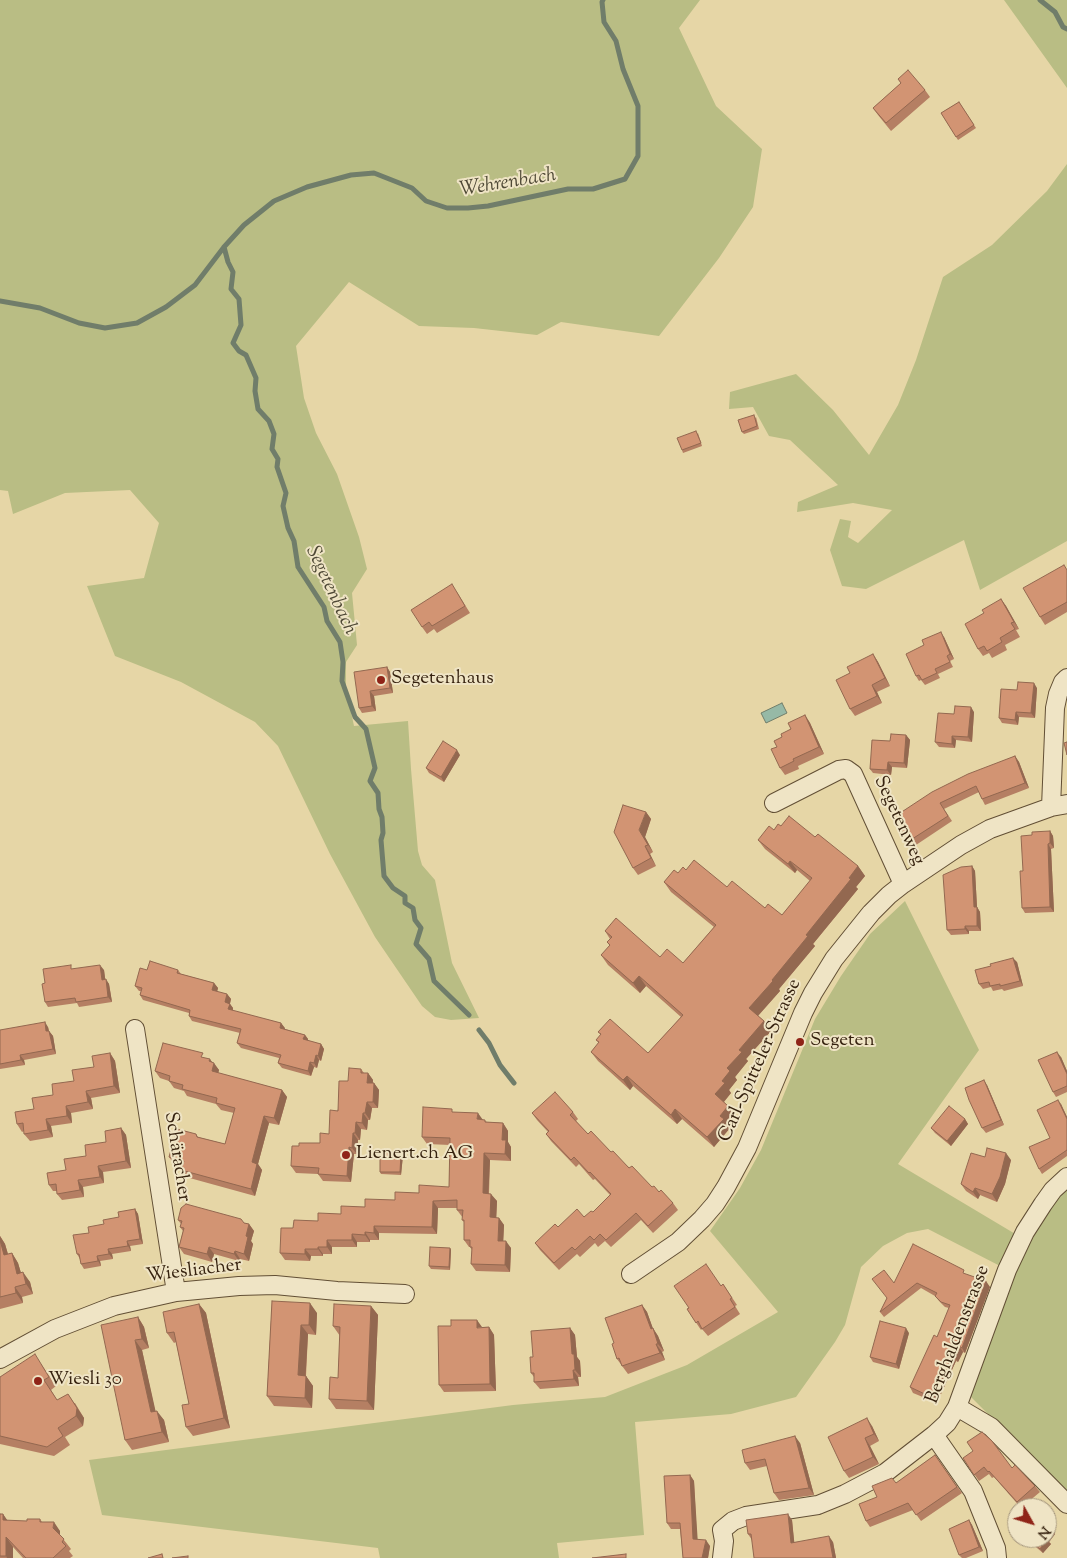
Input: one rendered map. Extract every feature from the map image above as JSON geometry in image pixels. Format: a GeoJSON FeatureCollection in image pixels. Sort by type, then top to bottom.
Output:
{"type":"FeatureCollection","features":[{"type":"Feature","properties":{"kind":"street"},"geometry":{"type":"LineString","coordinates":[[1059,806],[1055,708],[1058,694],[1063,682],[1067,678]]}},
{"type":"Feature","properties":{"kind":"street","name":"Segetenweg"},"geometry":{"type":"LineString","coordinates":[[774,803],[839,770],[846,770],[853,774],[903,884]]}},
{"type":"Feature","properties":{"kind":"street","name":"Carl-Spitteler-Strasse"},"geometry":{"type":"LineString","coordinates":[[631,1274],[678,1242],[715,1204],[747,1148],[803,1013],[823,975],[871,913],[903,884],[990,829],[1059,806]]}},
{"type":"Feature","properties":{"kind":"street","name":"Schäracher"},"geometry":{"type":"LineString","coordinates":[[135,1029],[176,1292]]}},
{"type":"Feature","properties":{"kind":"street","name":"Berghaldenstrasse"},"geometry":{"type":"LineString","coordinates":[[722,1558],[724,1541],[722,1530],[733,1521],[746,1516],[818,1505],[845,1494],[885,1473],[947,1423],[957,1407],[1007,1270],[1025,1232],[1042,1204],[1067,1176]]}},
{"type":"Feature","properties":{"kind":"street","name":"Wiesliacher"},"geometry":{"type":"LineString","coordinates":[[0,1358],[55,1329],[114,1306],[176,1292],[239,1286],[276,1285],[404,1294]]}},
{"type":"Feature","properties":{"kind":"street"},"geometry":{"type":"LineString","coordinates":[[957,1407],[991,1427],[1067,1504]]}},
{"type":"Feature","properties":{"kind":"street"},"geometry":{"type":"LineString","coordinates":[[934,1435],[973,1491],[996,1548],[997,1558]]}},
{"type":"Feature","properties":{"kind":"green space"},"geometry":{"type":"Polygon","coordinates":[[[0,0],[700,0],[679,28],[716,106],[762,149],[753,207],[719,258],[659,336],[561,322],[537,335],[474,328],[419,326],[349,282],[296,346],[304,398],[316,433],[337,474],[359,537],[367,569],[352,593],[357,645],[346,662],[346,688],[354,726],[408,721],[418,851],[422,865],[435,880],[452,963],[479,1018],[451,1020],[435,1017],[422,1006],[375,937],[330,854],[278,746],[255,722],[181,682],[115,656],[87,586],[144,578],[159,523],[130,490],[65,493],[13,514],[8,491],[0,490],[0,0]]]}},
{"type":"Feature","properties":{"kind":"green space"},"geometry":{"type":"Polygon","coordinates":[[[1004,0],[1067,0],[1067,88],[1004,0]]]}},
{"type":"Feature","properties":{"kind":"green space"},"geometry":{"type":"Polygon","coordinates":[[[1067,164],[1067,541],[980,590],[964,540],[866,589],[842,586],[830,550],[840,519],[851,521],[848,537],[858,543],[892,510],[853,503],[797,512],[798,502],[838,485],[790,440],[769,436],[753,407],[729,409],[730,392],[796,374],[833,410],[869,455],[898,405],[916,360],[943,277],[992,245],[1047,191],[1067,164]]]}},
{"type":"Feature","properties":{"kind":"green space"},"geometry":{"type":"Polygon","coordinates":[[[905,901],[979,1050],[898,1164],[1017,1235],[1004,1268],[928,1229],[907,1233],[883,1246],[861,1267],[845,1325],[796,1397],[731,1414],[635,1422],[644,1535],[557,1543],[559,1558],[380,1558],[378,1548],[102,1515],[89,1460],[513,1405],[605,1397],[687,1365],[778,1312],[710,1231],[740,1188],[761,1150],[815,1019],[841,976],[870,934],[905,901]]]}},
{"type":"Feature","properties":{"kind":"green space"},"geometry":{"type":"Polygon","coordinates":[[[1067,1185],[1067,1493],[969,1395],[1021,1258],[1038,1222],[1067,1185]]]}},
{"type":"Feature","properties":{"kind":"shaded area"},"geometry":{"type":"Polygon","coordinates":[[[782,703],[787,713],[766,723],[761,713],[782,703]]]}},
{"type":"Feature","properties":{"kind":"building"},"geometry":{"type":"Polygon","coordinates":[[[908,70],[925,90],[886,123],[873,108],[901,83],[898,79],[908,70]]]}},
{"type":"Feature","properties":{"kind":"building"},"geometry":{"type":"Polygon","coordinates":[[[959,102],[974,125],[956,137],[941,113],[959,102]]]}},
{"type":"Feature","properties":{"kind":"building"},"geometry":{"type":"Polygon","coordinates":[[[754,415],[757,426],[742,432],[738,420],[754,415]]]}},
{"type":"Feature","properties":{"kind":"building"},"geometry":{"type":"Polygon","coordinates":[[[696,431],[701,443],[682,450],[677,438],[696,431]]]}},
{"type":"Feature","properties":{"kind":"building"},"geometry":{"type":"Polygon","coordinates":[[[1064,565],[1067,570],[1067,602],[1040,617],[1023,588],[1064,565]]]}},
{"type":"Feature","properties":{"kind":"building"},"geometry":{"type":"Polygon","coordinates":[[[452,584],[465,606],[432,626],[429,622],[422,627],[411,610],[452,584]]]}},
{"type":"Feature","properties":{"kind":"building"},"geometry":{"type":"Polygon","coordinates":[[[1001,599],[1014,622],[1011,623],[1015,629],[1000,638],[1002,642],[987,651],[984,646],[978,649],[965,624],[984,613],[982,610],[1001,599]]]}},
{"type":"Feature","properties":{"kind":"building"},"geometry":{"type":"Polygon","coordinates":[[[941,632],[950,654],[947,656],[950,662],[935,669],[937,673],[922,680],[919,675],[916,676],[906,654],[924,645],[922,640],[941,632]]]}},
{"type":"Feature","properties":{"kind":"building"},"geometry":{"type":"Polygon","coordinates":[[[873,654],[885,678],[872,685],[877,696],[850,709],[836,680],[850,673],[847,667],[873,654]]]}},
{"type":"Feature","properties":{"kind":"building"},"geometry":{"type":"Polygon","coordinates":[[[387,667],[390,688],[370,691],[372,706],[359,708],[354,672],[387,667]]]}},
{"type":"Feature","properties":{"kind":"building"},"geometry":{"type":"Polygon","coordinates":[[[1018,682],[1034,683],[1031,713],[1016,712],[1015,720],[999,718],[1001,689],[1017,690],[1018,682]]]}},
{"type":"Feature","properties":{"kind":"building"},"geometry":{"type":"Polygon","coordinates":[[[955,706],[971,707],[968,737],[952,736],[952,744],[935,742],[938,713],[954,714],[955,706]]]}},
{"type":"Feature","properties":{"kind":"building"},"geometry":{"type":"Polygon","coordinates":[[[805,715],[819,747],[793,759],[794,761],[780,768],[771,749],[777,747],[774,741],[782,737],[781,734],[791,729],[788,723],[805,715]]]}},
{"type":"Feature","properties":{"kind":"building"},"geometry":{"type":"Polygon","coordinates":[[[891,734],[906,735],[904,763],[888,762],[887,770],[870,769],[872,740],[890,741],[891,734]]]}},
{"type":"Feature","properties":{"kind":"building"},"geometry":{"type":"Polygon","coordinates":[[[443,741],[457,750],[441,777],[426,768],[443,741]]]}},
{"type":"Feature","properties":{"kind":"building"},"geometry":{"type":"Polygon","coordinates":[[[1067,742],[1067,755],[1064,743],[1067,742]]]}},
{"type":"Feature","properties":{"kind":"building"},"geometry":{"type":"Polygon","coordinates":[[[1015,756],[1025,783],[982,799],[976,786],[940,803],[948,816],[909,841],[894,817],[932,792],[968,774],[1015,756]]]}},
{"type":"Feature","properties":{"kind":"building"},"geometry":{"type":"Polygon","coordinates":[[[623,805],[646,812],[639,830],[648,845],[645,846],[651,858],[633,868],[614,832],[623,805]]]}},
{"type":"Feature","properties":{"kind":"building"},"geometry":{"type":"Polygon","coordinates":[[[789,816],[815,837],[818,834],[858,866],[849,878],[851,879],[806,935],[808,936],[749,1008],[764,1021],[739,1050],[742,1052],[727,1068],[730,1071],[722,1081],[725,1083],[715,1094],[728,1106],[720,1116],[724,1119],[707,1137],[675,1109],[671,1115],[627,1076],[623,1080],[591,1052],[599,1042],[596,1040],[601,1034],[598,1032],[610,1019],[648,1053],[683,1015],[639,976],[633,983],[601,955],[610,945],[607,942],[612,937],[605,931],[616,918],[660,957],[667,949],[683,963],[716,925],[664,882],[674,870],[678,873],[683,867],[686,870],[694,860],[727,887],[732,881],[765,908],[768,904],[782,915],[812,878],[790,861],[788,864],[758,840],[769,826],[774,830],[778,824],[781,826],[789,816]]]}},
{"type":"Feature","properties":{"kind":"building"},"geometry":{"type":"Polygon","coordinates":[[[1050,831],[1050,843],[1048,844],[1050,907],[1022,908],[1020,871],[1023,871],[1021,836],[1032,835],[1032,832],[1050,831]]]}},
{"type":"Feature","properties":{"kind":"building"},"geometry":{"type":"Polygon","coordinates":[[[972,866],[974,907],[977,907],[977,926],[965,926],[965,929],[947,930],[943,875],[961,867],[972,866]]]}},
{"type":"Feature","properties":{"kind":"building"},"geometry":{"type":"Polygon","coordinates":[[[1013,958],[1020,981],[1000,986],[1000,984],[990,986],[989,982],[979,984],[975,970],[1013,958]]]}},
{"type":"Feature","properties":{"kind":"building"},"geometry":{"type":"Polygon","coordinates":[[[150,961],[178,970],[177,973],[214,983],[212,990],[227,994],[225,1002],[230,1004],[228,1009],[281,1023],[280,1028],[305,1035],[303,1039],[321,1044],[314,1063],[310,1062],[308,1071],[278,1063],[281,1055],[237,1043],[241,1029],[189,1016],[190,1010],[140,995],[142,988],[135,986],[140,968],[147,970],[150,961]]]}},
{"type":"Feature","properties":{"kind":"building"},"geometry":{"type":"Polygon","coordinates":[[[71,965],[71,969],[100,965],[102,980],[106,979],[108,997],[76,1002],[75,998],[45,1002],[42,984],[45,983],[43,969],[71,965]]]}},
{"type":"Feature","properties":{"kind":"building"},"geometry":{"type":"Polygon","coordinates":[[[45,1022],[46,1031],[49,1031],[53,1049],[20,1055],[21,1060],[0,1064],[0,1030],[45,1022]]]}},
{"type":"Feature","properties":{"kind":"building"},"geometry":{"type":"Polygon","coordinates":[[[163,1043],[203,1053],[201,1057],[210,1059],[209,1061],[214,1063],[212,1071],[282,1090],[274,1118],[264,1116],[252,1162],[257,1164],[251,1189],[181,1170],[184,1161],[169,1157],[177,1129],[196,1134],[197,1137],[225,1144],[235,1108],[216,1103],[217,1098],[182,1089],[183,1085],[169,1081],[170,1076],[155,1071],[163,1043]]]}},
{"type":"Feature","properties":{"kind":"building"},"geometry":{"type":"Polygon","coordinates":[[[1057,1052],[1067,1074],[1067,1086],[1053,1092],[1038,1060],[1057,1052]]]}},
{"type":"Feature","properties":{"kind":"building"},"geometry":{"type":"Polygon","coordinates":[[[110,1053],[114,1086],[86,1091],[88,1102],[66,1106],[67,1116],[46,1119],[48,1130],[24,1134],[23,1123],[17,1124],[15,1112],[34,1109],[32,1098],[53,1095],[52,1084],[74,1081],[72,1070],[94,1067],[92,1056],[110,1053]]]}},
{"type":"Feature","properties":{"kind":"building"},"geometry":{"type":"Polygon","coordinates":[[[349,1068],[361,1069],[361,1073],[368,1073],[367,1083],[374,1083],[373,1102],[367,1102],[362,1123],[356,1122],[352,1148],[349,1147],[347,1176],[318,1174],[319,1168],[291,1166],[292,1146],[299,1146],[299,1143],[320,1143],[320,1133],[329,1134],[330,1110],[338,1111],[339,1081],[348,1081],[349,1068]]]}},
{"type":"Feature","properties":{"kind":"building"},"geometry":{"type":"Polygon","coordinates":[[[984,1080],[1001,1120],[982,1128],[965,1088],[984,1080]]]}},
{"type":"Feature","properties":{"kind":"building"},"geometry":{"type":"Polygon","coordinates":[[[555,1092],[573,1112],[570,1115],[588,1134],[591,1131],[629,1168],[632,1166],[652,1187],[654,1186],[659,1192],[661,1190],[673,1203],[648,1226],[636,1213],[606,1240],[600,1234],[594,1240],[590,1236],[575,1250],[572,1247],[554,1263],[535,1243],[555,1224],[558,1227],[577,1209],[584,1217],[591,1211],[593,1212],[611,1194],[574,1157],[571,1160],[546,1134],[549,1131],[532,1113],[555,1092]]]}},
{"type":"Feature","properties":{"kind":"building"},"geometry":{"type":"Polygon","coordinates":[[[1058,1100],[1067,1119],[1067,1150],[1039,1169],[1029,1147],[1050,1138],[1037,1110],[1058,1100]]]}},
{"type":"Feature","properties":{"kind":"building"},"geometry":{"type":"Polygon","coordinates":[[[949,1106],[965,1119],[947,1141],[931,1128],[949,1106]]]}},
{"type":"Feature","properties":{"kind":"building"},"geometry":{"type":"Polygon","coordinates":[[[423,1107],[452,1109],[452,1112],[478,1113],[477,1119],[485,1120],[485,1122],[503,1123],[502,1140],[506,1140],[505,1154],[484,1153],[483,1193],[491,1194],[490,1217],[499,1218],[498,1241],[506,1241],[505,1265],[471,1264],[472,1247],[470,1247],[470,1240],[464,1240],[463,1210],[457,1210],[457,1200],[433,1201],[432,1227],[374,1226],[374,1233],[365,1232],[365,1235],[352,1234],[352,1240],[327,1240],[327,1247],[305,1249],[305,1254],[280,1253],[281,1228],[293,1228],[294,1220],[318,1221],[318,1213],[341,1214],[341,1206],[365,1207],[365,1199],[395,1200],[395,1192],[419,1193],[419,1185],[449,1187],[450,1138],[422,1137],[423,1107]]]}},
{"type":"Feature","properties":{"kind":"building"},"geometry":{"type":"Polygon","coordinates":[[[121,1128],[126,1161],[98,1166],[100,1177],[78,1180],[80,1190],[57,1194],[56,1184],[49,1185],[47,1173],[66,1170],[64,1159],[86,1156],[85,1145],[106,1142],[105,1131],[121,1128]]]}},
{"type":"Feature","properties":{"kind":"building"},"geometry":{"type":"Polygon","coordinates":[[[987,1148],[1006,1153],[1000,1177],[992,1194],[975,1188],[973,1192],[961,1184],[971,1153],[985,1157],[987,1148]]]}},
{"type":"Feature","properties":{"kind":"building"},"geometry":{"type":"Polygon","coordinates":[[[380,1152],[401,1153],[400,1172],[380,1172],[380,1152]]]}},
{"type":"Feature","properties":{"kind":"building"},"geometry":{"type":"Polygon","coordinates":[[[186,1204],[241,1219],[244,1223],[249,1224],[244,1254],[235,1251],[234,1254],[209,1247],[207,1254],[179,1247],[184,1228],[180,1227],[182,1221],[178,1220],[181,1208],[186,1204]]]}},
{"type":"Feature","properties":{"kind":"building"},"geometry":{"type":"Polygon","coordinates":[[[135,1209],[140,1239],[127,1241],[128,1246],[108,1249],[109,1254],[97,1256],[98,1261],[81,1264],[73,1235],[89,1233],[88,1227],[104,1224],[103,1220],[119,1217],[118,1212],[135,1209]]]}},
{"type":"Feature","properties":{"kind":"building"},"geometry":{"type":"Polygon","coordinates":[[[0,1240],[4,1255],[12,1253],[17,1274],[23,1272],[26,1284],[15,1287],[16,1293],[0,1297],[0,1240]]]}},
{"type":"Feature","properties":{"kind":"building"},"geometry":{"type":"Polygon","coordinates":[[[913,1244],[964,1270],[963,1273],[986,1281],[962,1348],[959,1346],[954,1357],[952,1356],[938,1388],[936,1387],[931,1397],[910,1387],[934,1335],[937,1337],[950,1305],[941,1302],[935,1296],[937,1293],[917,1283],[880,1312],[887,1298],[872,1279],[884,1270],[894,1283],[913,1244]]]}},
{"type":"Feature","properties":{"kind":"building"},"geometry":{"type":"Polygon","coordinates":[[[430,1247],[450,1248],[449,1267],[429,1266],[430,1247]]]}},
{"type":"Feature","properties":{"kind":"building"},"geometry":{"type":"Polygon","coordinates":[[[706,1264],[721,1286],[723,1284],[732,1298],[730,1299],[735,1307],[702,1329],[698,1321],[696,1323],[687,1309],[689,1308],[674,1286],[706,1264]]]}},
{"type":"Feature","properties":{"kind":"building"},"geometry":{"type":"Polygon","coordinates":[[[272,1301],[310,1303],[309,1325],[301,1325],[298,1375],[306,1376],[305,1398],[267,1396],[272,1301]]]}},
{"type":"Feature","properties":{"kind":"building"},"geometry":{"type":"Polygon","coordinates":[[[199,1304],[224,1418],[186,1427],[182,1405],[189,1404],[174,1332],[167,1333],[163,1312],[199,1304]]]}},
{"type":"Feature","properties":{"kind":"building"},"geometry":{"type":"Polygon","coordinates":[[[334,1304],[371,1306],[367,1401],[329,1399],[330,1377],[338,1378],[340,1327],[333,1326],[334,1304]]]}},
{"type":"Feature","properties":{"kind":"building"},"geometry":{"type":"Polygon","coordinates":[[[642,1305],[651,1329],[653,1328],[660,1353],[622,1366],[619,1358],[617,1359],[612,1344],[614,1343],[605,1318],[642,1305]]]}},
{"type":"Feature","properties":{"kind":"building"},"geometry":{"type":"Polygon","coordinates":[[[138,1317],[142,1339],[135,1340],[151,1412],[157,1411],[162,1432],[125,1440],[101,1325],[138,1317]]]}},
{"type":"Feature","properties":{"kind":"building"},"geometry":{"type":"Polygon","coordinates":[[[451,1320],[477,1320],[477,1328],[489,1327],[490,1384],[439,1385],[438,1326],[451,1326],[451,1320]]]}},
{"type":"Feature","properties":{"kind":"building"},"geometry":{"type":"Polygon","coordinates":[[[880,1321],[906,1328],[896,1364],[870,1357],[880,1321]]]}},
{"type":"Feature","properties":{"kind":"building"},"geometry":{"type":"Polygon","coordinates":[[[570,1328],[572,1354],[574,1354],[574,1379],[534,1382],[534,1373],[531,1373],[530,1357],[533,1357],[531,1331],[570,1328]]]}},
{"type":"Feature","properties":{"kind":"building"},"geometry":{"type":"Polygon","coordinates":[[[35,1354],[49,1377],[44,1380],[57,1400],[68,1394],[77,1408],[76,1416],[58,1428],[63,1436],[47,1447],[0,1436],[0,1377],[35,1354]]]}},
{"type":"Feature","properties":{"kind":"building"},"geometry":{"type":"Polygon","coordinates":[[[867,1418],[874,1434],[865,1438],[873,1457],[844,1471],[828,1437],[867,1418]]]}},
{"type":"Feature","properties":{"kind":"building"},"geometry":{"type":"Polygon","coordinates":[[[982,1432],[992,1441],[1012,1468],[1015,1465],[1035,1486],[1022,1498],[1013,1498],[984,1467],[974,1475],[963,1458],[973,1451],[967,1442],[982,1432]]]}},
{"type":"Feature","properties":{"kind":"building"},"geometry":{"type":"Polygon","coordinates":[[[795,1436],[809,1488],[774,1493],[765,1459],[745,1463],[742,1450],[795,1436]]]}},
{"type":"Feature","properties":{"kind":"building"},"geometry":{"type":"Polygon","coordinates":[[[935,1455],[957,1487],[916,1515],[908,1503],[866,1521],[859,1504],[877,1497],[872,1486],[892,1478],[896,1483],[935,1455]]]}},
{"type":"Feature","properties":{"kind":"building"},"geometry":{"type":"Polygon","coordinates":[[[690,1475],[693,1539],[706,1540],[702,1558],[683,1558],[680,1523],[667,1523],[664,1476],[690,1475]]]}},
{"type":"Feature","properties":{"kind":"building"},"geometry":{"type":"Polygon","coordinates":[[[0,1514],[3,1514],[3,1520],[27,1521],[27,1519],[40,1519],[40,1522],[54,1522],[53,1528],[64,1539],[62,1542],[66,1546],[53,1558],[26,1558],[6,1537],[6,1556],[0,1556],[0,1514]]]}},
{"type":"Feature","properties":{"kind":"building"},"geometry":{"type":"Polygon","coordinates":[[[788,1514],[791,1543],[829,1536],[833,1558],[754,1558],[751,1534],[748,1534],[746,1520],[788,1514]]]}},
{"type":"Feature","properties":{"kind":"building"},"geometry":{"type":"Polygon","coordinates":[[[969,1520],[979,1547],[959,1555],[949,1529],[969,1520]]]}},
{"type":"Feature","properties":{"kind":"building"},"geometry":{"type":"Polygon","coordinates":[[[162,1554],[163,1558],[148,1558],[162,1554]]]}},
{"type":"Feature","properties":{"kind":"building"},"geometry":{"type":"Polygon","coordinates":[[[626,1554],[626,1558],[592,1558],[626,1554]]]}},
{"type":"Feature","properties":{"kind":"building"},"geometry":{"type":"Polygon","coordinates":[[[188,1556],[188,1558],[172,1558],[188,1556]]]}},
{"type":"Feature","properties":{"kind":"waterway","name":"Wehrenbach"},"geometry":{"type":"LineString","coordinates":[[0,301],[40,308],[79,323],[105,328],[137,323],[166,307],[195,285],[224,247],[244,225],[274,201],[307,187],[351,175],[374,173],[412,188],[426,201],[447,208],[488,206],[568,189],[593,189],[625,179],[638,156],[638,106],[623,69],[616,41],[604,22],[603,0]]}},
{"type":"Feature","properties":{"kind":"waterway"},"geometry":{"type":"LineString","coordinates":[[1040,0],[1055,12],[1063,27],[1067,29]]}},
{"type":"Feature","properties":{"kind":"waterway","name":"Segetenbach"},"geometry":{"type":"LineString","coordinates":[[224,247],[233,272],[231,289],[239,299],[241,325],[233,343],[239,351],[246,355],[256,378],[255,391],[258,409],[269,421],[274,434],[272,449],[278,459],[277,467],[286,493],[283,506],[288,528],[294,541],[298,567],[324,607],[327,621],[340,642],[343,662],[342,681],[355,717],[366,729],[375,768],[370,781],[378,793],[379,809],[382,817],[383,833],[381,840],[384,876],[393,888],[405,896],[405,903],[413,908],[415,920],[421,928],[416,944],[429,959],[434,981],[469,1015]]}},
{"type":"Feature","properties":{"kind":"waterway","name":"Segetenbach"},"geometry":{"type":"LineString","coordinates":[[479,1030],[489,1043],[500,1065],[514,1083]]}},
{"type":"Feature","properties":{"kind":"place","name":"Segetenhaus"},"geometry":{"type":"Point","coordinates":[381,680]}},
{"type":"Feature","properties":{"kind":"place","name":"Segeten"},"geometry":{"type":"Point","coordinates":[800,1042]}},
{"type":"Feature","properties":{"kind":"place","name":"Lienert.ch AG"},"geometry":{"type":"Point","coordinates":[346,1155]}},
{"type":"Feature","properties":{"kind":"place","name":"Wiesli 30"},"geometry":{"type":"Point","coordinates":[38,1381]}}]}
